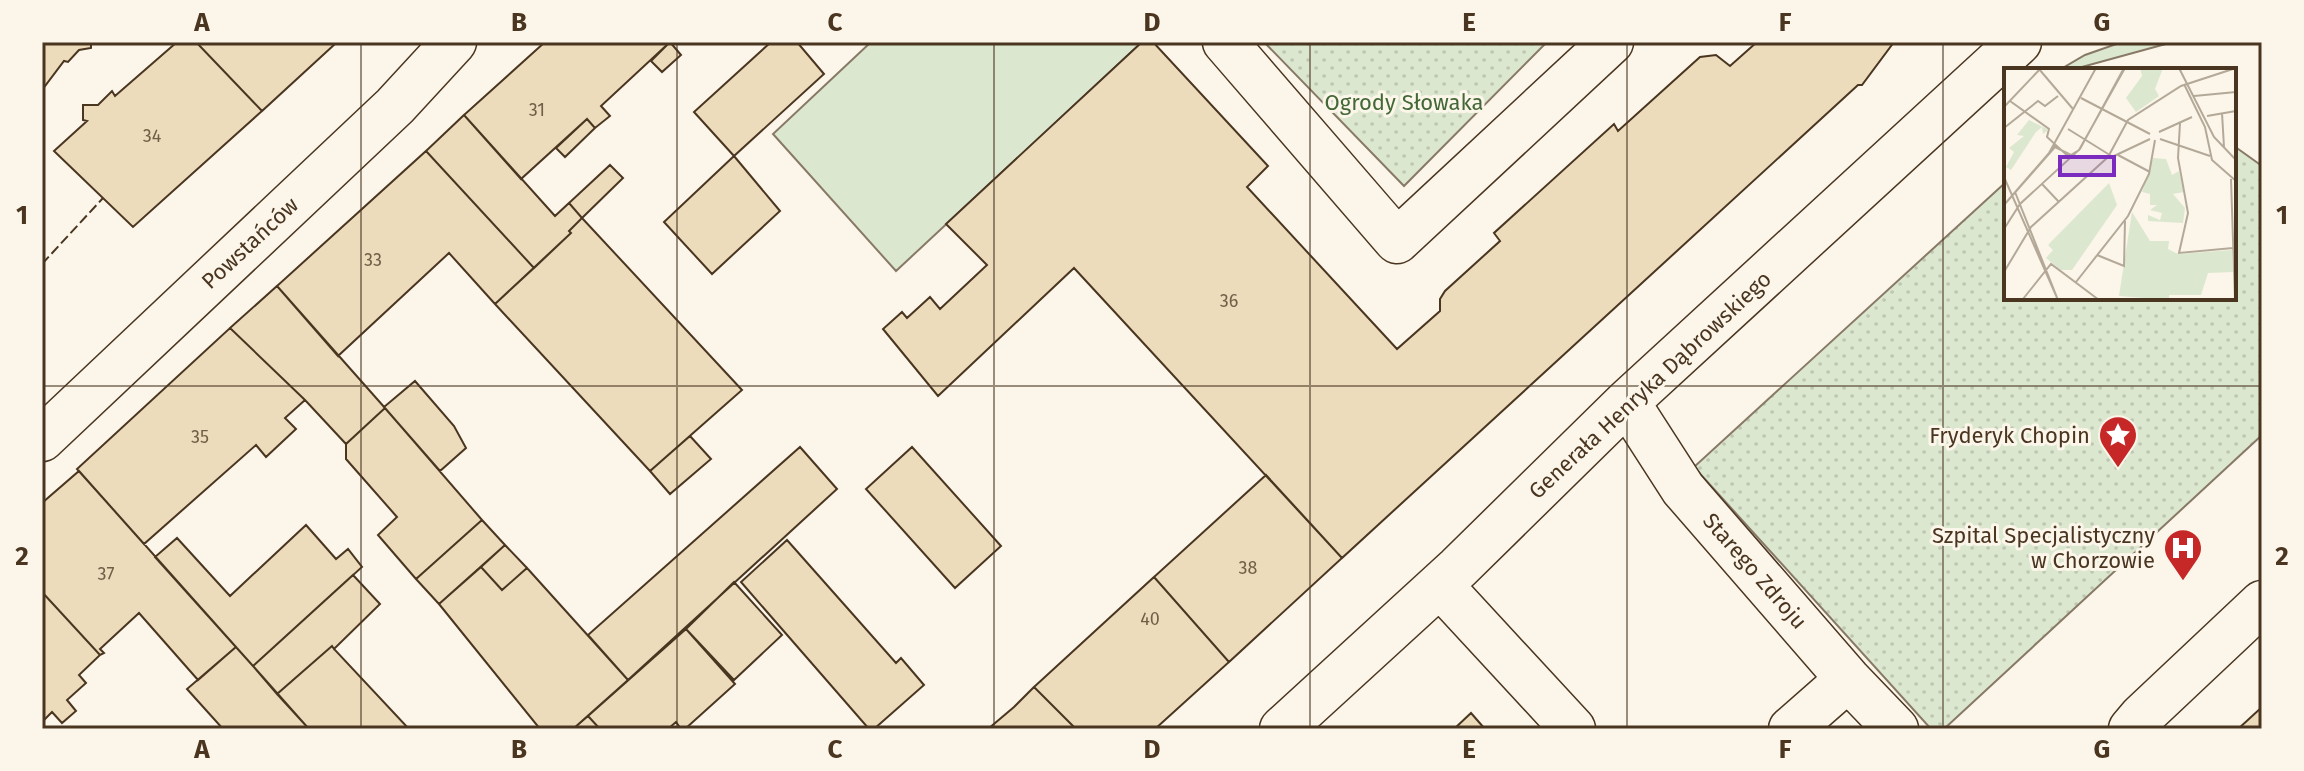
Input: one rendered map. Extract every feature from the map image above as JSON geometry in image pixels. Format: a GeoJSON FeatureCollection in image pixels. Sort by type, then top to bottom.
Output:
{"type":"FeatureCollection","features":[{"type":"Feature","properties":{"kind":"street"},"geometry":{"type":"LineString","coordinates":[[1225,42],[1397,241],[1611,42]]}},
{"type":"Feature","properties":{"kind":"street"},"geometry":{"type":"LineString","coordinates":[[2010,51],[2050,42]]}},
{"type":"Feature","properties":{"kind":"street","name":"Powstańców"},"geometry":{"type":"LineString","coordinates":[[42,439],[395,106],[453,43]]}},
{"type":"Feature","properties":{"kind":"street","name":"Generała Henryka Dąbrowskiego"},"geometry":{"type":"LineString","coordinates":[[1282,729],[1440,585],[1627,402],[2010,51]]}},
{"type":"Feature","properties":{"kind":"street","name":"Starego Zdroju"},"geometry":{"type":"LineString","coordinates":[[1627,402],[1683,489],[1848,679],[1896,729]]}},
{"type":"Feature","properties":{"kind":"street"},"geometry":{"type":"LineString","coordinates":[[1440,585],[1573,729]]}},
{"type":"Feature","properties":{"kind":"street"},"geometry":{"type":"LineString","coordinates":[[2131,729],[2262,603]]}},
{"type":"Feature","properties":{"kind":"street"},"geometry":{"type":"LineString","coordinates":[[1791,729],[1848,679]]}},
{"type":"Feature","properties":{"kind":"green space"},"geometry":{"type":"Polygon","coordinates":[[[871,42],[1142,42],[896,271],[773,134],[871,42]]]}},
{"type":"Feature","properties":{"kind":"green space","name":"Ogrody Słowaka"},"geometry":{"type":"Polygon","coordinates":[[[1264,42],[1547,42],[1404,186],[1264,42]]]}},
{"type":"Feature","properties":{"kind":"green space"},"geometry":{"type":"Polygon","coordinates":[[[2122,42],[2173,42],[2078,68],[2063,68],[2085,55],[2122,42]]]}},
{"type":"Feature","properties":{"kind":"green space"},"geometry":{"type":"Polygon","coordinates":[[[2236,147],[2262,166],[2262,435],[1944,729],[1931,729],[1694,467],[2004,184],[2004,300],[2236,300],[2236,147]]]}},
{"type":"Feature","properties":{"kind":"building"},"geometry":{"type":"Polygon","coordinates":[[[42,42],[91,42],[91,48],[79,50],[68,62],[64,61],[42,90],[42,42]]]}},
{"type":"Feature","properties":{"kind":"building"},"geometry":{"type":"Polygon","coordinates":[[[177,42],[196,42],[262,111],[133,227],[54,151],[87,121],[83,120],[83,105],[98,105],[112,91],[115,96],[177,42]]]}},
{"type":"Feature","properties":{"kind":"building"},"geometry":{"type":"Polygon","coordinates":[[[196,42],[333,42],[335,44],[262,111],[196,42]]]}},
{"type":"Feature","properties":{"kind":"building"},"geometry":{"type":"Polygon","coordinates":[[[545,42],[670,42],[601,106],[610,116],[595,128],[587,119],[521,179],[464,115],[545,42]]]}},
{"type":"Feature","properties":{"kind":"building"},"geometry":{"type":"Polygon","coordinates":[[[670,42],[681,55],[662,72],[651,61],[670,42]]]}},
{"type":"Feature","properties":{"kind":"building"},"geometry":{"type":"Polygon","coordinates":[[[771,42],[797,42],[824,74],[734,156],[694,112],[771,42]]]}},
{"type":"Feature","properties":{"kind":"building"},"geometry":{"type":"Polygon","coordinates":[[[1142,42],[1153,42],[1268,166],[1247,187],[1397,349],[1440,311],[1440,299],[1445,291],[1500,241],[1494,233],[1614,124],[1618,131],[1700,57],[1716,55],[1730,66],[1757,42],[1894,42],[1862,85],[1858,85],[1342,558],[1074,268],[938,396],[883,329],[902,312],[907,318],[930,297],[940,309],[987,265],[946,224],[1142,42]]]}},
{"type":"Feature","properties":{"kind":"building"},"geometry":{"type":"Polygon","coordinates":[[[464,115],[555,216],[569,203],[582,218],[569,231],[571,233],[534,268],[426,151],[464,115]]]}},
{"type":"Feature","properties":{"kind":"building"},"geometry":{"type":"Polygon","coordinates":[[[587,119],[595,128],[565,157],[556,148],[587,119]]]}},
{"type":"Feature","properties":{"kind":"building"},"geometry":{"type":"Polygon","coordinates":[[[426,151],[534,268],[495,304],[449,253],[338,356],[277,286],[426,151]]]}},
{"type":"Feature","properties":{"kind":"building"},"geometry":{"type":"Polygon","coordinates":[[[734,156],[780,211],[712,274],[664,222],[734,156]]]}},
{"type":"Feature","properties":{"kind":"building"},"geometry":{"type":"Polygon","coordinates":[[[610,165],[623,178],[582,218],[569,203],[610,165]]]}},
{"type":"Feature","properties":{"kind":"building"},"geometry":{"type":"Polygon","coordinates":[[[582,218],[742,390],[650,471],[495,304],[571,233],[569,231],[582,218]]]}},
{"type":"Feature","properties":{"kind":"building"},"geometry":{"type":"Polygon","coordinates":[[[277,286],[385,408],[346,444],[230,328],[277,286]]]}},
{"type":"Feature","properties":{"kind":"building"},"geometry":{"type":"Polygon","coordinates":[[[230,328],[305,400],[285,418],[296,429],[266,457],[256,445],[144,544],[77,469],[230,328]]]}},
{"type":"Feature","properties":{"kind":"building"},"geometry":{"type":"Polygon","coordinates":[[[415,381],[454,426],[466,448],[440,471],[384,407],[415,381]]]}},
{"type":"Feature","properties":{"kind":"building"},"geometry":{"type":"Polygon","coordinates":[[[385,408],[482,520],[416,579],[378,535],[397,517],[346,459],[346,444],[385,408]]]}},
{"type":"Feature","properties":{"kind":"building"},"geometry":{"type":"Polygon","coordinates":[[[690,436],[711,459],[670,494],[650,471],[690,436]]]}},
{"type":"Feature","properties":{"kind":"building"},"geometry":{"type":"Polygon","coordinates":[[[800,447],[837,489],[628,680],[588,635],[800,447]]]}},
{"type":"Feature","properties":{"kind":"building"},"geometry":{"type":"Polygon","coordinates":[[[912,447],[1001,546],[955,588],[866,489],[912,447]]]}},
{"type":"Feature","properties":{"kind":"building"},"geometry":{"type":"Polygon","coordinates":[[[79,471],[236,647],[198,680],[139,613],[100,649],[104,653],[100,655],[42,592],[42,503],[79,471]]]}},
{"type":"Feature","properties":{"kind":"building"},"geometry":{"type":"Polygon","coordinates":[[[1266,475],[1342,558],[1229,662],[1154,577],[1266,475]]]}},
{"type":"Feature","properties":{"kind":"building"},"geometry":{"type":"Polygon","coordinates":[[[482,520],[505,545],[439,604],[416,579],[482,520]]]}},
{"type":"Feature","properties":{"kind":"building"},"geometry":{"type":"Polygon","coordinates":[[[306,525],[336,559],[348,549],[362,567],[253,666],[155,557],[177,538],[230,596],[306,525]]]}},
{"type":"Feature","properties":{"kind":"building"},"geometry":{"type":"Polygon","coordinates":[[[787,540],[896,663],[901,658],[924,685],[874,729],[869,729],[741,582],[787,540]]]}},
{"type":"Feature","properties":{"kind":"building"},"geometry":{"type":"Polygon","coordinates":[[[505,545],[527,568],[502,590],[481,567],[505,545]]]}},
{"type":"Feature","properties":{"kind":"building"},"geometry":{"type":"Polygon","coordinates":[[[481,567],[502,590],[527,568],[628,680],[573,729],[540,729],[439,604],[481,567]]]}},
{"type":"Feature","properties":{"kind":"building"},"geometry":{"type":"Polygon","coordinates":[[[353,575],[380,604],[334,649],[332,646],[277,694],[253,666],[353,575]]]}},
{"type":"Feature","properties":{"kind":"building"},"geometry":{"type":"Polygon","coordinates":[[[1154,577],[1229,662],[1155,729],[1076,729],[1034,687],[1154,577]]]}},
{"type":"Feature","properties":{"kind":"building"},"geometry":{"type":"Polygon","coordinates":[[[734,582],[782,635],[734,680],[686,629],[734,582]]]}},
{"type":"Feature","properties":{"kind":"building"},"geometry":{"type":"Polygon","coordinates":[[[42,592],[100,655],[79,675],[86,683],[67,700],[76,711],[62,723],[52,712],[42,722],[42,592]]]}},
{"type":"Feature","properties":{"kind":"building"},"geometry":{"type":"Polygon","coordinates":[[[686,629],[735,684],[685,729],[681,729],[676,722],[668,729],[600,729],[588,716],[686,629]]]}},
{"type":"Feature","properties":{"kind":"building"},"geometry":{"type":"Polygon","coordinates":[[[332,646],[409,729],[309,729],[277,694],[332,646]]]}},
{"type":"Feature","properties":{"kind":"building"},"geometry":{"type":"Polygon","coordinates":[[[236,647],[309,729],[223,729],[187,689],[236,647]]]}},
{"type":"Feature","properties":{"kind":"building"},"geometry":{"type":"Polygon","coordinates":[[[1034,687],[1076,729],[988,729],[1014,707],[1034,687]]]}},
{"type":"Feature","properties":{"kind":"building"},"geometry":{"type":"Polygon","coordinates":[[[2262,707],[2262,729],[2238,729],[2262,707]]]}},
{"type":"Feature","properties":{"kind":"building"},"geometry":{"type":"Polygon","coordinates":[[[1471,713],[1485,729],[1454,729],[1471,713]]]}},
{"type":"Feature","properties":{"kind":"building"},"geometry":{"type":"Polygon","coordinates":[[[588,716],[600,729],[573,729],[588,716]]]}},
{"type":"Feature","properties":{"kind":"fence"},"geometry":{"type":"LineString","coordinates":[[42,264],[103,198]]}},
{"type":"Feature","properties":{"kind":"place","name":"Fryderyk Chopin"},"geometry":{"type":"Point","coordinates":[2118,469]}},
{"type":"Feature","properties":{"kind":"place","name":"Szpital Specjalistyczny w Chorzowie"},"geometry":{"type":"Point","coordinates":[2183,582]}}]}
